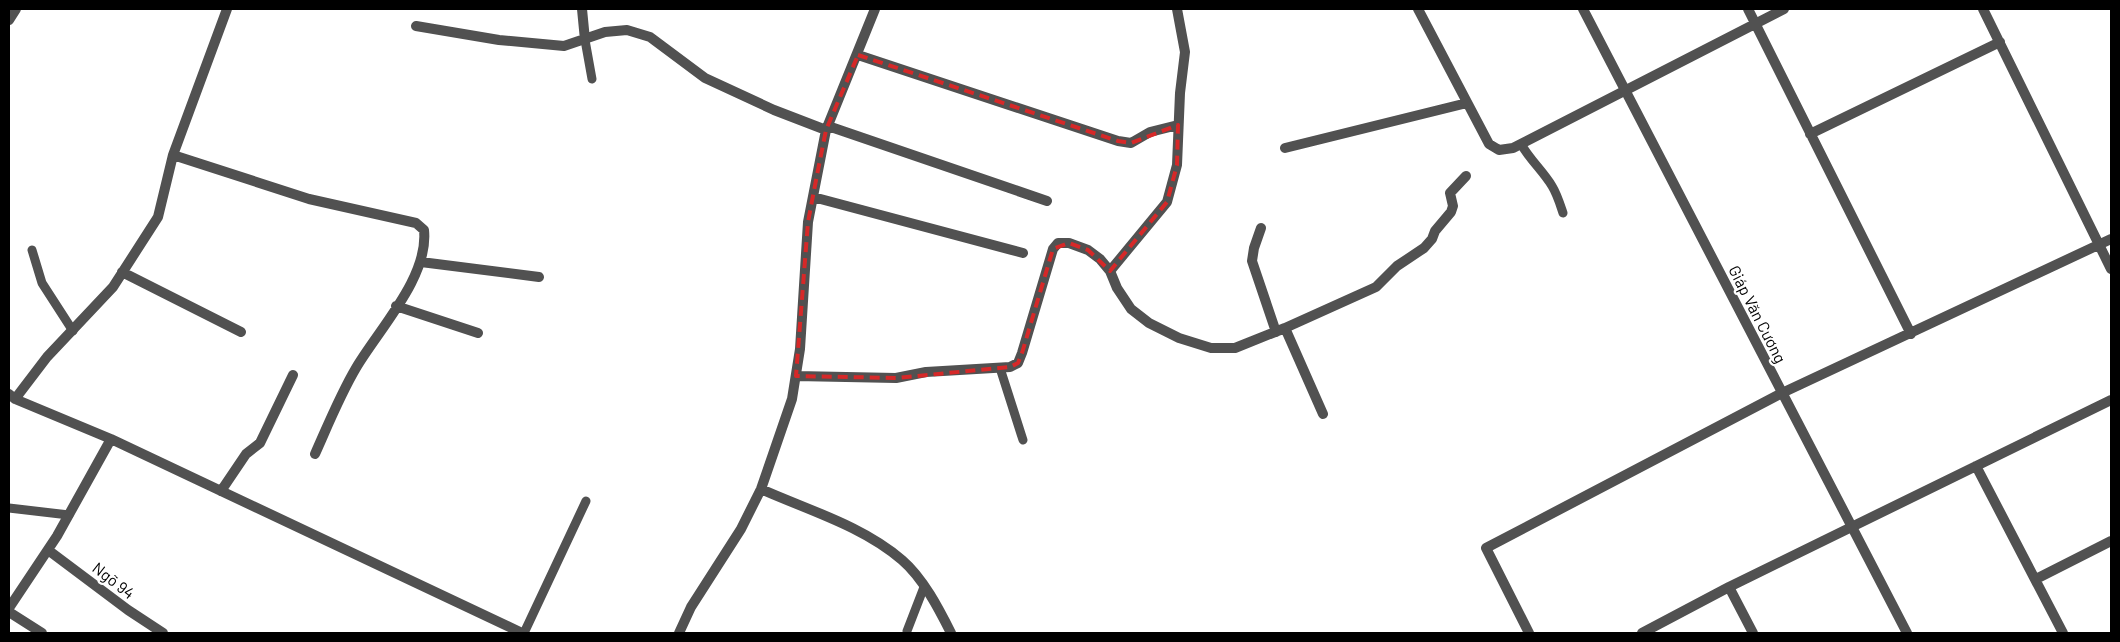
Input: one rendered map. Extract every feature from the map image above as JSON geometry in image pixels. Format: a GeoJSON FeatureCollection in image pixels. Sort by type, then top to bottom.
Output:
{"type":"FeatureCollection","features":[{"type":"Feature","properties":{"kind":"street"},"geometry":{"type":"LineString","coordinates":[[9,20],[16,9]]}},
{"type":"Feature","properties":{"kind":"street"},"geometry":{"type":"LineString","coordinates":[[227,9],[173,155],[158,217],[113,287],[73,331],[47,356],[12,396],[111,439],[523,633]]}},
{"type":"Feature","properties":{"kind":"street"},"geometry":{"type":"LineString","coordinates":[[582,9],[585,40]]}},
{"type":"Feature","properties":{"kind":"street"},"geometry":{"type":"LineString","coordinates":[[679,633],[691,607],[741,529],[761,489],[792,399],[800,349],[808,222],[827,128],[875,9]]}},
{"type":"Feature","properties":{"kind":"street"},"geometry":{"type":"LineString","coordinates":[[1110,271],[1167,202],[1177,165],[1178,125],[1185,52],[1177,9]]}},
{"type":"Feature","properties":{"kind":"street"},"geometry":{"type":"LineString","coordinates":[[1418,9],[1489,144],[1499,150],[1521,144],[1784,9]]}},
{"type":"Feature","properties":{"kind":"street","name":"Giáp Văn Cương"},"geometry":{"type":"LineString","coordinates":[[1583,9],[1907,633]]}},
{"type":"Feature","properties":{"kind":"street"},"geometry":{"type":"LineString","coordinates":[[1748,9],[1911,334]]}},
{"type":"Feature","properties":{"kind":"street"},"geometry":{"type":"LineString","coordinates":[[1983,9],[2111,269]]}},
{"type":"Feature","properties":{"kind":"street"},"geometry":{"type":"LineString","coordinates":[[416,26],[531,44],[564,46],[605,32],[627,30],[650,37],[705,78],[774,110],[1047,200]]}},
{"type":"Feature","properties":{"kind":"street"},"geometry":{"type":"LineString","coordinates":[[1810,134],[2000,42]]}},
{"type":"Feature","properties":{"kind":"street"},"geometry":{"type":"LineString","coordinates":[[858,55],[1118,141],[1131,143],[1150,132],[1178,125]]}},
{"type":"Feature","properties":{"kind":"street"},"geometry":{"type":"LineString","coordinates":[[1285,148],[1467,102]]}},
{"type":"Feature","properties":{"kind":"street"},"geometry":{"type":"LineString","coordinates":[[173,155],[309,199],[416,223],[424,230],[421,262],[396,306],[356,367],[315,454]]}},
{"type":"Feature","properties":{"kind":"street"},"geometry":{"type":"LineString","coordinates":[[796,376],[896,378],[926,372],[1010,367],[1018,363],[1053,249],[1058,243],[1069,243],[1088,250],[1110,271],[1117,288],[1131,309],[1149,323],[1179,338],[1211,348],[1234,348],[1280,330],[1376,287],[1397,266],[1424,248],[1451,212],[1453,206],[1450,193],[1466,176]]}},
{"type":"Feature","properties":{"kind":"street"},"geometry":{"type":"LineString","coordinates":[[813,197],[1022,253]]}},
{"type":"Feature","properties":{"kind":"street"},"geometry":{"type":"LineString","coordinates":[[1261,228],[1252,261],[1280,330],[1323,414]]}},
{"type":"Feature","properties":{"kind":"street"},"geometry":{"type":"LineString","coordinates":[[1529,633],[1486,548],[1782,393],[2111,239]]}},
{"type":"Feature","properties":{"kind":"street"},"geometry":{"type":"LineString","coordinates":[[421,262],[539,277]]}},
{"type":"Feature","properties":{"kind":"street"},"geometry":{"type":"LineString","coordinates":[[122,272],[241,332]]}},
{"type":"Feature","properties":{"kind":"street"},"geometry":{"type":"LineString","coordinates":[[396,306],[478,333]]}},
{"type":"Feature","properties":{"kind":"street"},"geometry":{"type":"LineString","coordinates":[[221,491],[246,454],[260,443],[293,375]]}},
{"type":"Feature","properties":{"kind":"street"},"geometry":{"type":"LineString","coordinates":[[1642,633],[1851,526],[2111,400]]}},
{"type":"Feature","properties":{"kind":"street"},"geometry":{"type":"LineString","coordinates":[[9,608],[48,550],[111,439]]}},
{"type":"Feature","properties":{"kind":"street"},"geometry":{"type":"LineString","coordinates":[[1976,466],[2063,633]]}},
{"type":"Feature","properties":{"kind":"street"},"geometry":{"type":"LineString","coordinates":[[761,489],[880,543],[903,561],[924,587],[951,633]]}},
{"type":"Feature","properties":{"kind":"street"},"geometry":{"type":"LineString","coordinates":[[2036,579],[2111,541]]}},
{"type":"Feature","properties":{"kind":"street","name":"Ngõ 94"},"geometry":{"type":"LineString","coordinates":[[48,550],[128,610],[164,633]]}},
{"type":"Feature","properties":{"kind":"street"},"geometry":{"type":"LineString","coordinates":[[1729,587],[1753,633]]}},
{"type":"Feature","properties":{"kind":"street"},"geometry":{"type":"LineString","coordinates":[[9,612],[42,633]]}},
{"type":"Feature","properties":{"kind":"lane"},"geometry":{"type":"LineString","coordinates":[[585,40],[592,79]]}},
{"type":"Feature","properties":{"kind":"lane"},"geometry":{"type":"LineString","coordinates":[[1521,144],[1534,165],[1544,174],[1554,188],[1563,213]]}},
{"type":"Feature","properties":{"kind":"lane"},"geometry":{"type":"LineString","coordinates":[[32,250],[42,283],[73,331]]}},
{"type":"Feature","properties":{"kind":"lane"},"geometry":{"type":"LineString","coordinates":[[1000,368],[1023,440]]}},
{"type":"Feature","properties":{"kind":"lane"},"geometry":{"type":"LineString","coordinates":[[523,633],[586,501]]}},
{"type":"Feature","properties":{"kind":"lane"},"geometry":{"type":"LineString","coordinates":[[9,508],[69,515]]}},
{"type":"Feature","properties":{"kind":"lane"},"geometry":{"type":"LineString","coordinates":[[907,632],[924,587]]}},
{"type":"Feature","properties":{"kind":"highlighted area"},"geometry":{"type":"Polygon","coordinates":[[[858,55],[1118,141],[1131,143],[1178,125],[1177,165],[1167,202],[1110,271],[1088,250],[1069,243],[1053,249],[1018,363],[1010,367],[896,378],[796,376],[808,222],[817,175],[826,130],[858,55]]]}}]}
